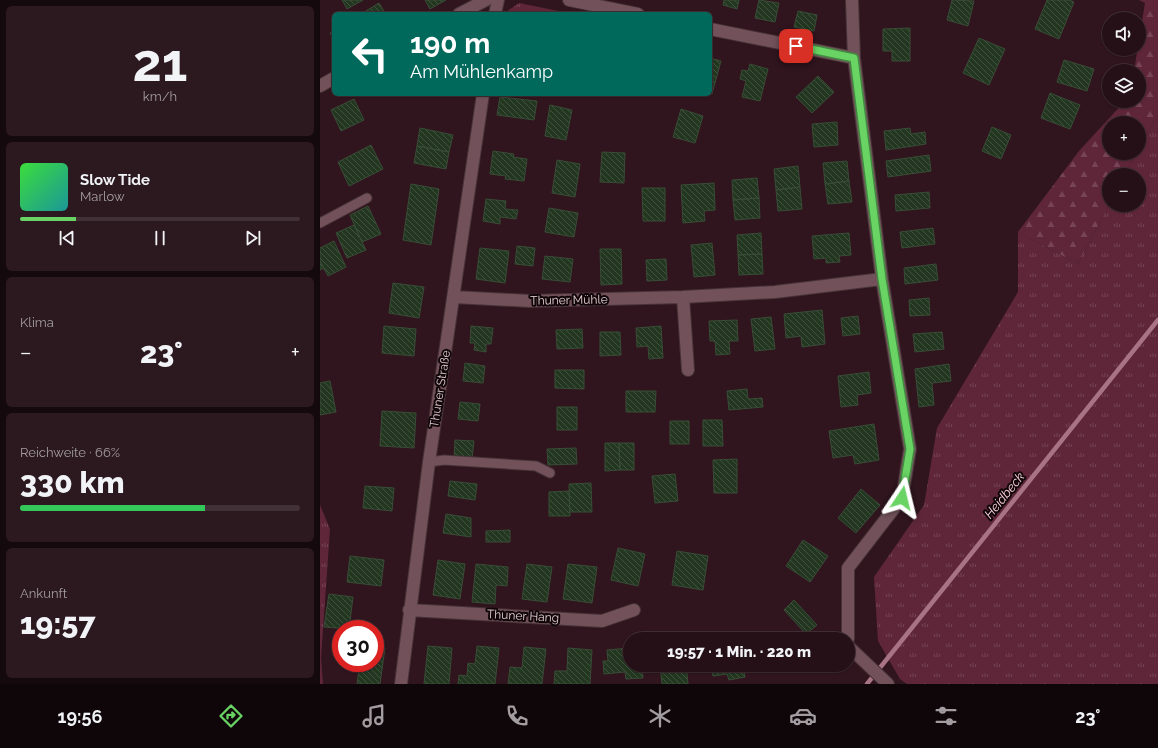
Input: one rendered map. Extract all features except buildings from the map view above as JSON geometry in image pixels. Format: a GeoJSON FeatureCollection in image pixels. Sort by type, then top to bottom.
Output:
{"type":"FeatureCollection","features":[{"type":"Feature","properties":{"kind":"street"},"geometry":{"type":"LineString","coordinates":[[463,12],[486,0]]}},
{"type":"Feature","properties":{"kind":"street"},"geometry":{"type":"LineString","coordinates":[[495,12],[498,0]]}},
{"type":"Feature","properties":{"kind":"street"},"geometry":{"type":"LineString","coordinates":[[569,0],[628,12]]}},
{"type":"Feature","properties":{"kind":"street"},"geometry":{"type":"LineString","coordinates":[[848,632],[848,568],[902,498],[910,449],[882,279],[854,58],[852,0]]}},
{"type":"Feature","properties":{"kind":"street"},"geometry":{"type":"LineString","coordinates":[[712,28],[854,58]]}},
{"type":"Feature","properties":{"kind":"street"},"geometry":{"type":"LineString","coordinates":[[320,86],[332,79]]}},
{"type":"Feature","properties":{"kind":"street","name":"Thuner Straße"},"geometry":{"type":"LineString","coordinates":[[401,684],[429,462],[484,96]]}},
{"type":"Feature","properties":{"kind":"street","name":"Thuner Mühle"},"geometry":{"type":"LineString","coordinates":[[454,297],[530,301],[683,297],[775,292],[882,279]]}},
{"type":"Feature","properties":{"kind":"street"},"geometry":{"type":"LineString","coordinates":[[683,297],[688,370]]}},
{"type":"Feature","properties":{"kind":"street","name":"Thuner Hang"},"geometry":{"type":"LineString","coordinates":[[410,610],[602,621],[634,610]]}},
{"type":"Feature","properties":{"kind":"street"},"geometry":{"type":"LineString","coordinates":[[855,653],[888,684]]}},
{"type":"Feature","properties":{"kind":"lane"},"geometry":{"type":"LineString","coordinates":[[320,223],[367,198]]}},
{"type":"Feature","properties":{"kind":"lane"},"geometry":{"type":"LineString","coordinates":[[429,462],[444,460],[536,466],[550,473]]}},
{"type":"Feature","properties":{"kind":"green space"},"geometry":{"type":"Polygon","coordinates":[[[1139,0],[1158,0],[1158,115],[1146,135],[1146,116],[1111,116],[1119,108],[1146,108],[1146,64],[1135,64],[1136,56],[1146,56],[1146,12],[1144,12],[1145,3],[1139,0]]]}},
{"type":"Feature","properties":{"kind":"green space"},"geometry":{"type":"Polygon","coordinates":[[[519,3],[563,12],[506,12],[519,3]]]}},
{"type":"Feature","properties":{"kind":"green space"},"geometry":{"type":"Polygon","coordinates":[[[1158,115],[1158,684],[907,684],[900,679],[878,641],[874,577],[924,505],[937,428],[1018,292],[1018,232],[1078,264],[1105,212],[1146,212],[1146,168],[1128,168],[1132,160],[1146,160],[1146,135],[1158,115]]]}},
{"type":"Feature","properties":{"kind":"green space"},"geometry":{"type":"Polygon","coordinates":[[[1102,126],[1102,160],[1132,160],[1128,168],[1102,168],[1102,212],[1105,212],[1078,264],[1018,232],[1079,151],[1102,126]]]}},
{"type":"Feature","properties":{"kind":"green space"},"geometry":{"type":"Polygon","coordinates":[[[320,505],[330,529],[321,658],[323,684],[320,684],[320,505]]]}},
{"type":"Feature","properties":{"kind":"waterway","name":"Heidbeck"},"geometry":{"type":"LineString","coordinates":[[867,684],[1158,320]]}},
{"type":"Feature","properties":{"kind":"route"},"geometry":{"type":"LineString","coordinates":[[796,46],[854,58],[882,279],[910,449],[902,498]]}}]}
